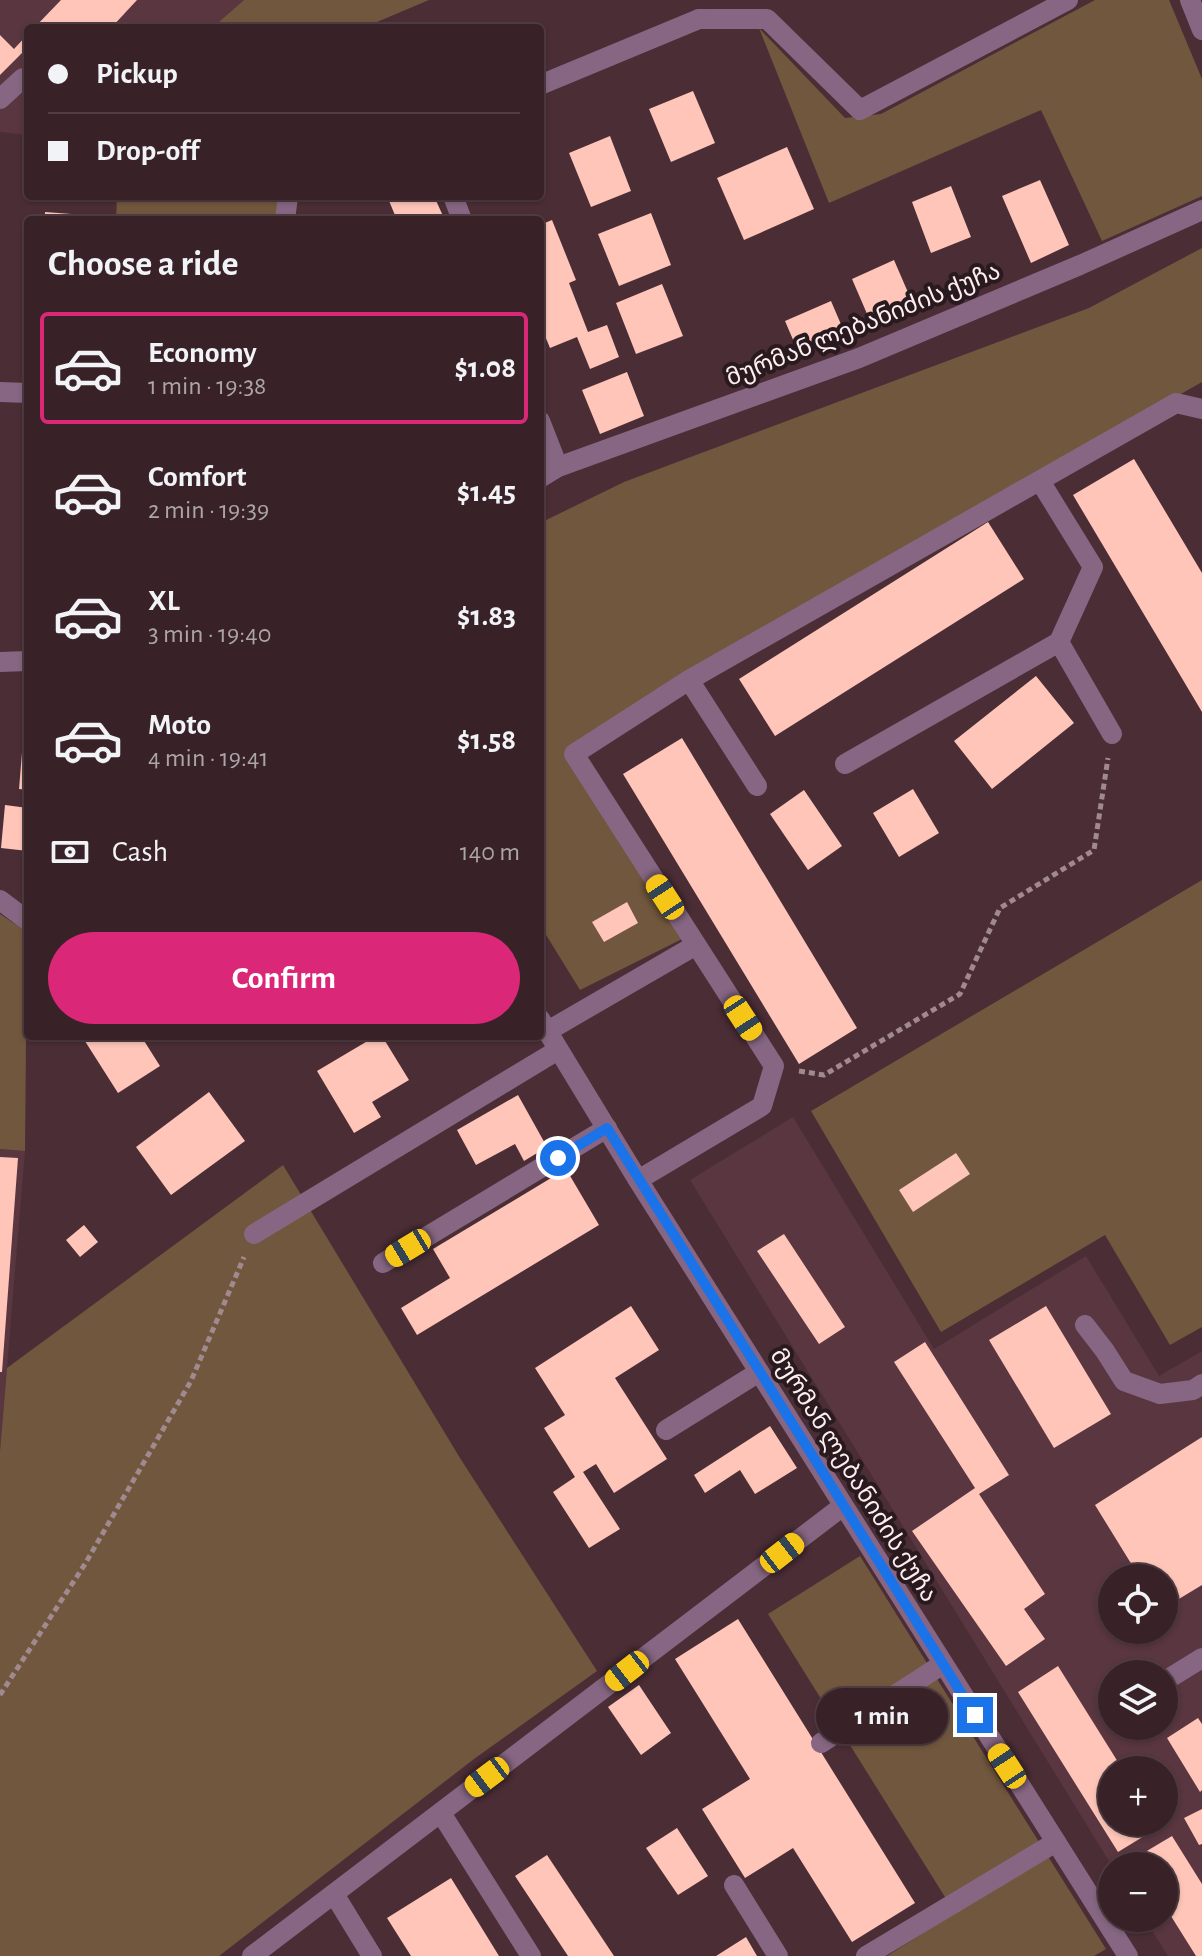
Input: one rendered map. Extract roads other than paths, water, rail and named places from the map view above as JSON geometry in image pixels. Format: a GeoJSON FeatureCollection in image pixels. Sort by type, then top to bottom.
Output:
{"type":"FeatureCollection","features":[{"type":"Feature","properties":{"kind":"street"},"geometry":{"type":"LineString","coordinates":[[544,83],[699,19],[767,19],[860,110],[1068,0]]}},
{"type":"Feature","properties":{"kind":"street"},"geometry":{"type":"LineString","coordinates":[[1190,0],[1202,30]]}},
{"type":"Feature","properties":{"kind":"street"},"geometry":{"type":"LineString","coordinates":[[0,99],[23,78]]}},
{"type":"Feature","properties":{"kind":"street","name":"მურმან ლებანიძის ქუჩა"},"geometry":{"type":"LineString","coordinates":[[544,476],[558,467],[859,358],[1202,210]]}},
{"type":"Feature","properties":{"kind":"street"},"geometry":{"type":"LineString","coordinates":[[0,392],[24,393]]}},
{"type":"Feature","properties":{"kind":"street"},"geometry":{"type":"LineString","coordinates":[[638,1180],[762,1106],[774,1066],[574,754],[689,680],[1176,403],[1202,409]]}},
{"type":"Feature","properties":{"kind":"street"},"geometry":{"type":"LineString","coordinates":[[544,431],[558,467]]}},
{"type":"Feature","properties":{"kind":"street"},"geometry":{"type":"LineString","coordinates":[[845,764],[1059,642],[1093,567],[1040,481]]}},
{"type":"Feature","properties":{"kind":"street"},"geometry":{"type":"LineString","coordinates":[[1059,642],[1112,734]]}},
{"type":"Feature","properties":{"kind":"street"},"geometry":{"type":"LineString","coordinates":[[0,662],[24,661]]}},
{"type":"Feature","properties":{"kind":"street"},"geometry":{"type":"LineString","coordinates":[[689,680],[757,786]]}},
{"type":"Feature","properties":{"kind":"street"},"geometry":{"type":"LineString","coordinates":[[0,900],[24,918]]}},
{"type":"Feature","properties":{"kind":"street"},"geometry":{"type":"LineString","coordinates":[[544,1024],[696,945]]}},
{"type":"Feature","properties":{"kind":"street","name":"მურმან ლებანიძის ქუჩა"},"geometry":{"type":"LineString","coordinates":[[544,1027],[1128,1956]]}},
{"type":"Feature","properties":{"kind":"street"},"geometry":{"type":"LineString","coordinates":[[254,1234],[558,1050]]}},
{"type":"Feature","properties":{"kind":"street"},"geometry":{"type":"LineString","coordinates":[[383,1263],[607,1128]]}},
{"type":"Feature","properties":{"kind":"street"},"geometry":{"type":"LineString","coordinates":[[1085,1325],[1124,1381],[1160,1394],[1193,1390],[1202,1384]]}},
{"type":"Feature","properties":{"kind":"street"},"geometry":{"type":"LineString","coordinates":[[666,1430],[759,1372]]}},
{"type":"Feature","properties":{"kind":"street"},"geometry":{"type":"LineString","coordinates":[[252,1956],[843,1506]]}},
{"type":"Feature","properties":{"kind":"street"},"geometry":{"type":"LineString","coordinates":[[1178,1673],[1202,1658]]}},
{"type":"Feature","properties":{"kind":"street"},"geometry":{"type":"LineString","coordinates":[[821,1743],[943,1664]]}},
{"type":"Feature","properties":{"kind":"street"},"geometry":{"type":"LineString","coordinates":[[441,1813],[531,1956]]}},
{"type":"Feature","properties":{"kind":"street"},"geometry":{"type":"LineString","coordinates":[[866,1956],[1056,1842]]}},
{"type":"Feature","properties":{"kind":"street"},"geometry":{"type":"LineString","coordinates":[[734,1885],[778,1956]]}},
{"type":"Feature","properties":{"kind":"street"},"geometry":{"type":"LineString","coordinates":[[334,1894],[372,1956]]}}]}
